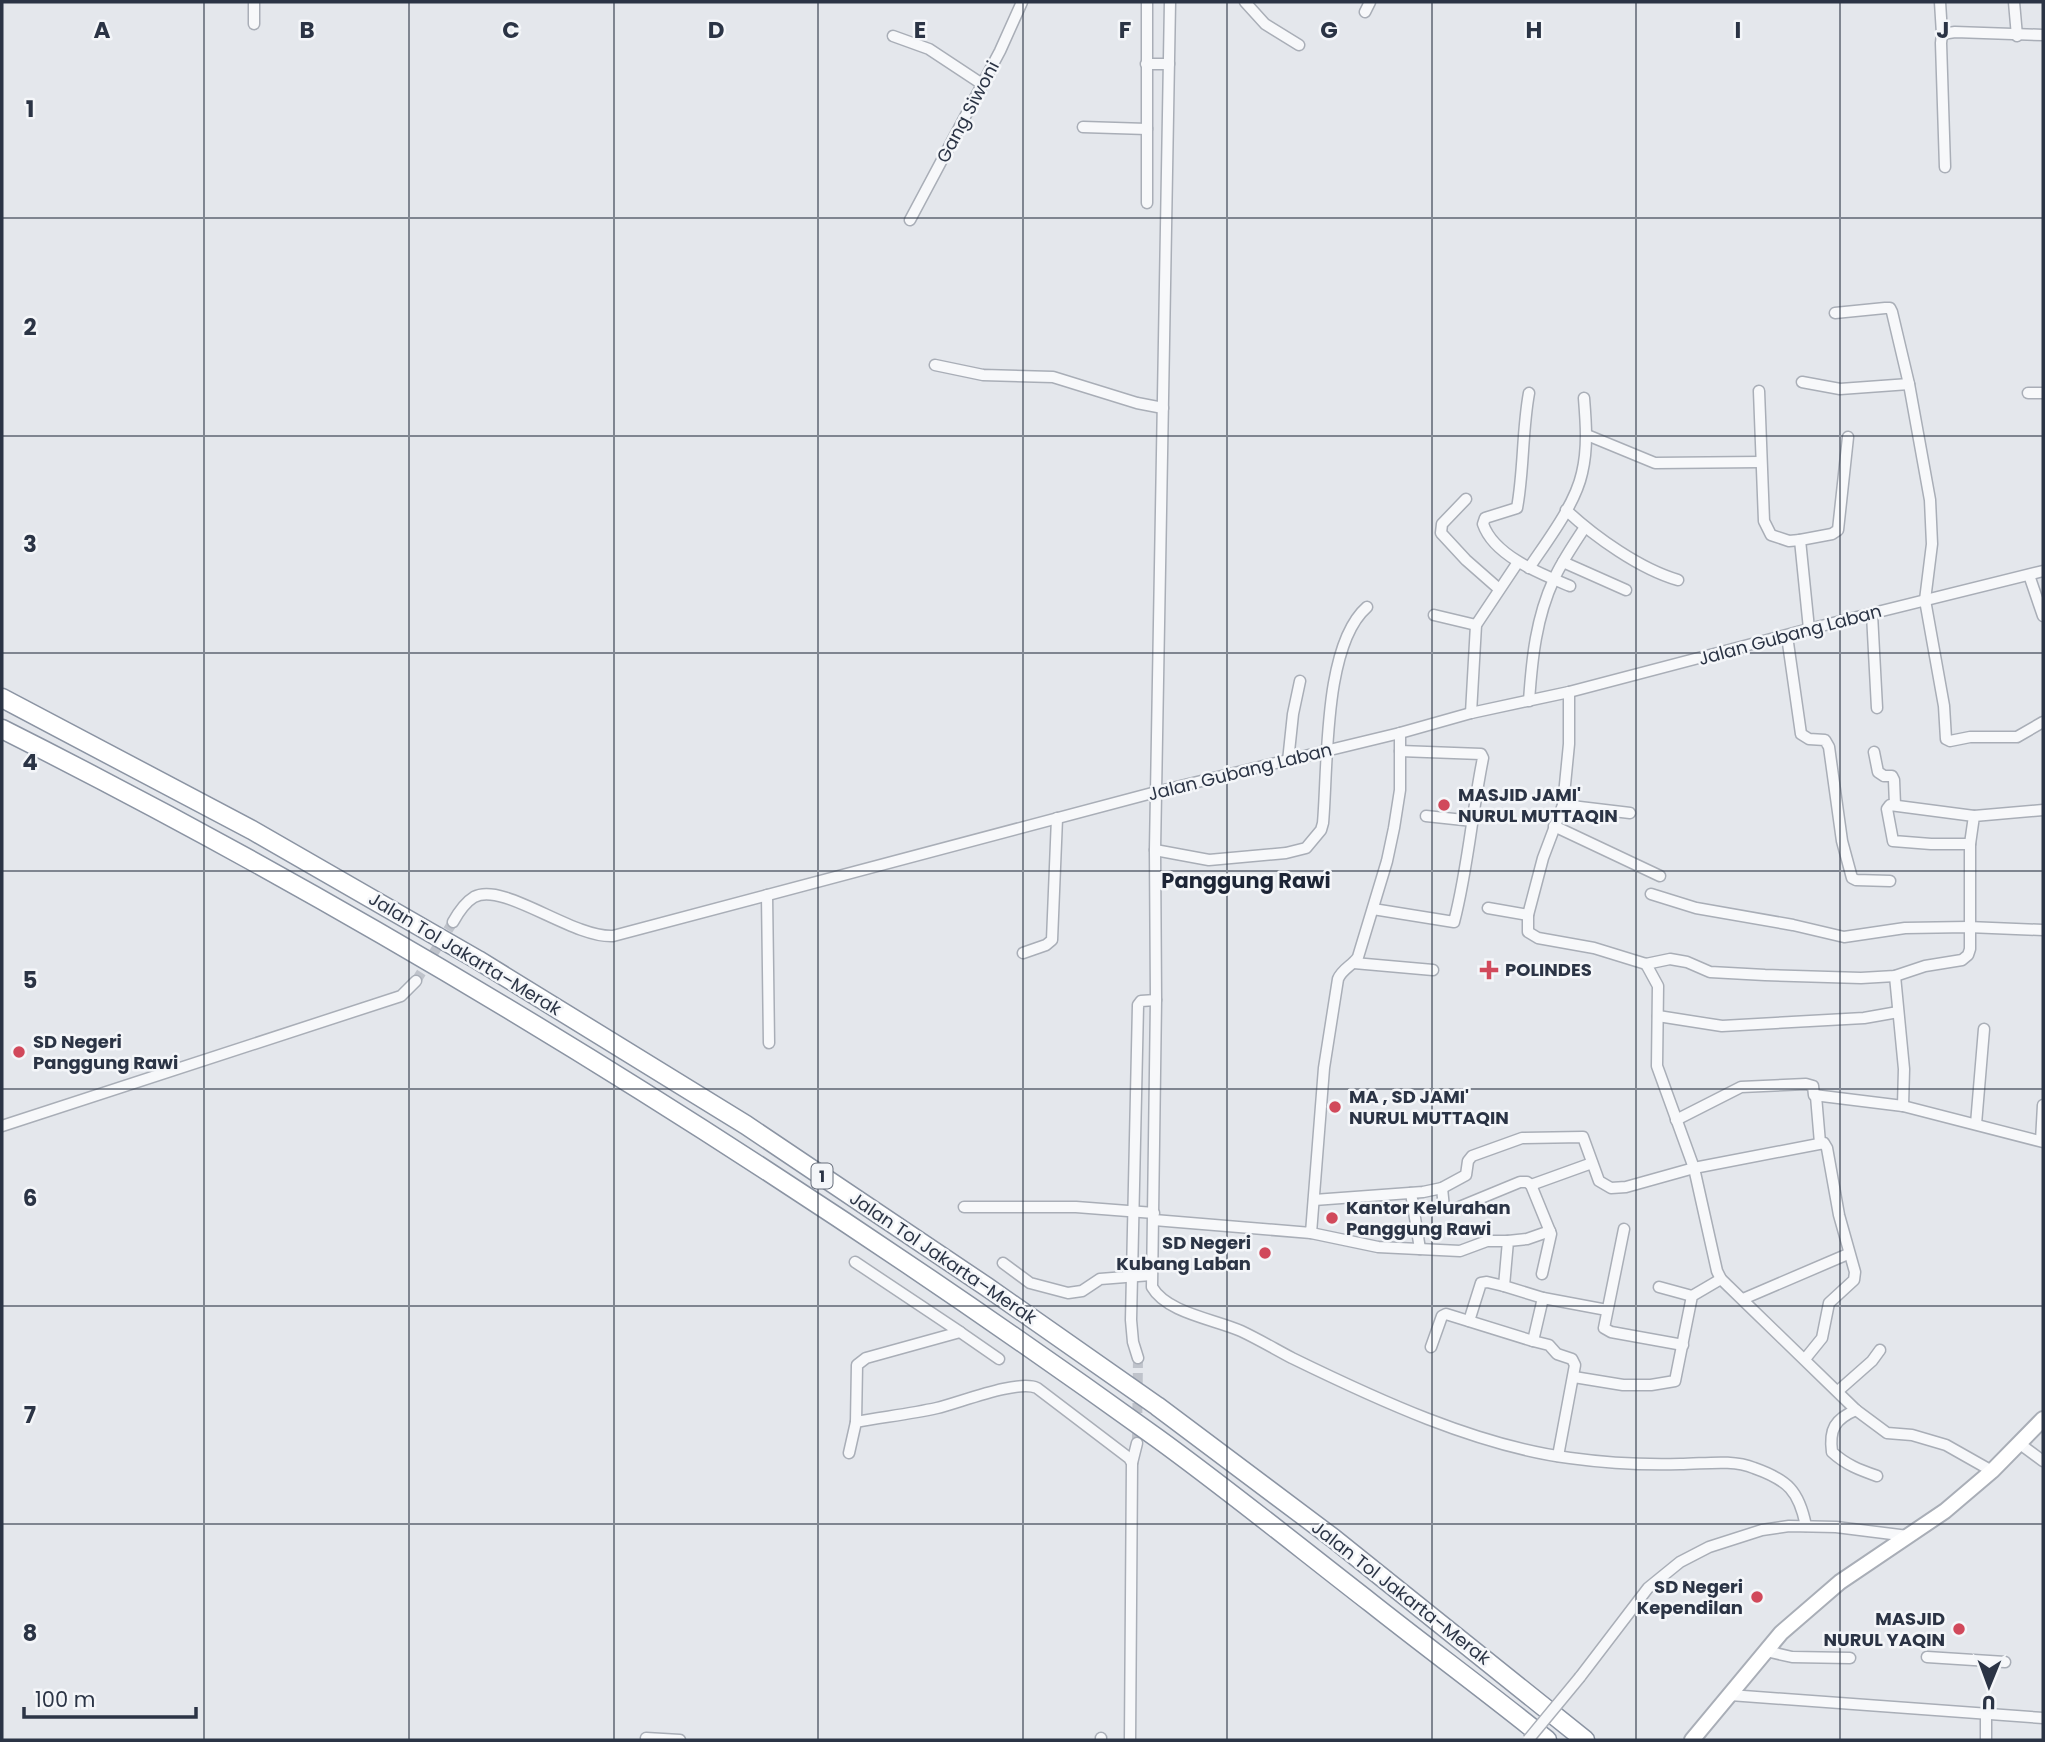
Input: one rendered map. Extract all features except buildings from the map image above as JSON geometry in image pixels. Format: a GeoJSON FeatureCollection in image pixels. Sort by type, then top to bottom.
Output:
{"type":"FeatureCollection","features":[{"type":"Feature","properties":{"kind":"highway","name":"Jalan Tol Jakarta–Merak"},"geometry":{"type":"LineString","coordinates":[[2,698],[252,830],[478,960],[746,1125],[987,1287],[1157,1406],[1333,1538],[1585,1740]]}},
{"type":"Feature","properties":{"kind":"highway","name":"Jalan Tol Jakarta–Merak"},"geometry":{"type":"LineString","coordinates":[[2,729],[219,843],[398,943],[656,1098],[871,1239],[1161,1441],[1547,1740]]}},
{"type":"Feature","properties":{"kind":"street"},"geometry":{"type":"LineString","coordinates":[[254,2],[254,24]]}},
{"type":"Feature","properties":{"kind":"street","name":"Gang Siwoni"},"geometry":{"type":"LineString","coordinates":[[910,220],[1000,51],[1022,2]]}},
{"type":"Feature","properties":{"kind":"street"},"geometry":{"type":"LineString","coordinates":[[1147,2],[1147,203]]}},
{"type":"Feature","properties":{"kind":"street"},"geometry":{"type":"LineString","coordinates":[[1138,1358],[1131,1334],[1151,1215],[1156,1000],[1155,850],[1166,64],[1170,2]]}},
{"type":"Feature","properties":{"kind":"street"},"geometry":{"type":"LineString","coordinates":[[1245,2],[1265,24],[1299,45]]}},
{"type":"Feature","properties":{"kind":"street"},"geometry":{"type":"LineString","coordinates":[[1365,12],[1370,2]]}},
{"type":"Feature","properties":{"kind":"street"},"geometry":{"type":"LineString","coordinates":[[1940,2],[1945,167]]}},
{"type":"Feature","properties":{"kind":"street"},"geometry":{"type":"LineString","coordinates":[[2014,2],[2017,36]]}},
{"type":"Feature","properties":{"kind":"street"},"geometry":{"type":"LineString","coordinates":[[1942,34],[1955,32],[2043,35]]}},
{"type":"Feature","properties":{"kind":"street"},"geometry":{"type":"LineString","coordinates":[[893,36],[929,49],[982,84]]}},
{"type":"Feature","properties":{"kind":"street"},"geometry":{"type":"LineString","coordinates":[[1147,64],[1166,64]]}},
{"type":"Feature","properties":{"kind":"street"},"geometry":{"type":"LineString","coordinates":[[1083,127],[1147,129]]}},
{"type":"Feature","properties":{"kind":"street"},"geometry":{"type":"LineString","coordinates":[[1835,313],[1890,308],[1909,384],[1930,500],[1932,530],[1925,600],[1944,706],[1947,740],[2017,737],[2043,722]]}},
{"type":"Feature","properties":{"kind":"street"},"geometry":{"type":"LineString","coordinates":[[935,365],[983,374],[1053,377],[1137,403],[1163,408]]}},
{"type":"Feature","properties":{"kind":"street"},"geometry":{"type":"LineString","coordinates":[[1801,382],[1840,389],[1909,384]]}},
{"type":"Feature","properties":{"kind":"street"},"geometry":{"type":"LineString","coordinates":[[1759,391],[1762,511],[1770,535],[1800,540],[1832,534],[1838,530],[1848,437]]}},
{"type":"Feature","properties":{"kind":"street"},"geometry":{"type":"LineString","coordinates":[[1529,393],[1517,508],[1485,518],[1483,524],[1492,540],[1518,562],[1570,586]]}},
{"type":"Feature","properties":{"kind":"street"},"geometry":{"type":"LineString","coordinates":[[2028,393],[2043,393]]}},
{"type":"Feature","properties":{"kind":"street"},"geometry":{"type":"LineString","coordinates":[[1529,568],[1566,510],[1582,476],[1587,435],[1584,398]]}},
{"type":"Feature","properties":{"kind":"street"},"geometry":{"type":"LineString","coordinates":[[1587,435],[1655,463],[1761,462]]}},
{"type":"Feature","properties":{"kind":"street"},"geometry":{"type":"LineString","coordinates":[[1466,499],[1442,524],[1441,533],[1499,589]]}},
{"type":"Feature","properties":{"kind":"street"},"geometry":{"type":"LineString","coordinates":[[1566,510],[1585,527],[1649,568],[1678,580]]}},
{"type":"Feature","properties":{"kind":"street"},"geometry":{"type":"LineString","coordinates":[[1529,701],[1534,640],[1554,579],[1585,527]]}},
{"type":"Feature","properties":{"kind":"street"},"geometry":{"type":"LineString","coordinates":[[1800,540],[1809,629]]}},
{"type":"Feature","properties":{"kind":"street"},"geometry":{"type":"LineString","coordinates":[[1471,713],[1476,625],[1518,562]]}},
{"type":"Feature","properties":{"kind":"street"},"geometry":{"type":"LineString","coordinates":[[1563,562],[1626,590]]}},
{"type":"Feature","properties":{"kind":"street","name":"Jalan Gubang Laban"},"geometry":{"type":"LineString","coordinates":[[453,922],[463,906],[475,896],[492,894],[513,900],[587,933],[612,936],[1156,792],[1400,733],[1471,713],[1569,692],[2043,571]]}},
{"type":"Feature","properties":{"kind":"street"},"geometry":{"type":"LineString","coordinates":[[2029,575],[2043,616]]}},
{"type":"Feature","properties":{"kind":"street"},"geometry":{"type":"LineString","coordinates":[[1155,850],[1209,860],[1286,853],[1306,848],[1321,830],[1323,823],[1332,698],[1342,648],[1359,613],[1367,607]]}},
{"type":"Feature","properties":{"kind":"street"},"geometry":{"type":"LineString","coordinates":[[1871,614],[1877,708]]}},
{"type":"Feature","properties":{"kind":"street"},"geometry":{"type":"LineString","coordinates":[[1434,615],[1476,625]]}},
{"type":"Feature","properties":{"kind":"street"},"geometry":{"type":"LineString","coordinates":[[1787,636],[1801,734],[1809,739],[1825,740],[1829,747],[1842,841],[1852,878],[1890,881]]}},
{"type":"Feature","properties":{"kind":"street"},"geometry":{"type":"LineString","coordinates":[[1288,761],[1300,681]]}},
{"type":"Feature","properties":{"kind":"street"},"geometry":{"type":"LineString","coordinates":[[1569,692],[1569,744],[1563,805],[1553,827],[1528,915],[1527,926],[1531,936],[1594,948],[1646,964],[1670,959],[1687,962],[1710,972],[1861,978],[1895,976],[1925,966],[1962,960],[1970,949],[1970,844],[1974,816]]}},
{"type":"Feature","properties":{"kind":"street"},"geometry":{"type":"LineString","coordinates":[[1311,1233],[1324,1068],[1338,979],[1343,970],[1356,960],[1373,909],[1394,828],[1400,790],[1400,733]]}},
{"type":"Feature","properties":{"kind":"street"},"geometry":{"type":"LineString","coordinates":[[1373,909],[1454,922],[1473,821],[1483,758],[1481,754],[1400,751]]}},
{"type":"Feature","properties":{"kind":"street"},"geometry":{"type":"LineString","coordinates":[[1874,752],[1878,772],[1884,776],[1892,776],[1894,780],[1895,806]]}},
{"type":"Feature","properties":{"kind":"street"},"geometry":{"type":"LineString","coordinates":[[1563,805],[1630,813]]}},
{"type":"Feature","properties":{"kind":"street"},"geometry":{"type":"LineString","coordinates":[[1970,844],[1893,841],[1887,809],[1890,805],[1974,816],[2043,810]]}},
{"type":"Feature","properties":{"kind":"street"},"geometry":{"type":"LineString","coordinates":[[1426,816],[1473,821]]}},
{"type":"Feature","properties":{"kind":"street"},"geometry":{"type":"LineString","coordinates":[[1023,953],[1046,945],[1052,940],[1057,818]]}},
{"type":"Feature","properties":{"kind":"street"},"geometry":{"type":"LineString","coordinates":[[1553,827],[1660,876]]}},
{"type":"Feature","properties":{"kind":"street"},"geometry":{"type":"LineString","coordinates":[[1651,894],[1696,908],[1844,937],[1887,930],[1968,927],[2043,930]]}},
{"type":"Feature","properties":{"kind":"street"},"geometry":{"type":"LineString","coordinates":[[766,895],[769,1043]]}},
{"type":"Feature","properties":{"kind":"street"},"geometry":{"type":"LineString","coordinates":[[1488,908],[1528,915]]}},
{"type":"Feature","properties":{"kind":"street"},"geometry":{"type":"LineString","coordinates":[[1356,960],[1433,970]]}},
{"type":"Feature","properties":{"kind":"street"},"geometry":{"type":"LineString","coordinates":[[1646,964],[1658,986],[1657,1066],[1694,1168],[1721,1279],[1856,1410],[1887,1433],[1912,1435],[1946,1445],[1992,1471]]}},
{"type":"Feature","properties":{"kind":"street"},"geometry":{"type":"LineString","coordinates":[[1895,976],[1904,1069],[1903,1106]]}},
{"type":"Feature","properties":{"kind":"street"},"geometry":{"type":"LineString","coordinates":[[2,1126],[401,996],[416,981]]}},
{"type":"Feature","properties":{"kind":"street"},"geometry":{"type":"LineString","coordinates":[[1156,1000],[1142,1001],[1138,1005],[1134,1211],[1139,1275],[1163,1301],[1241,1331],[1293,1358],[1410,1411],[1492,1442],[1558,1456],[1624,1463],[1721,1463],[1751,1466],[1790,1486],[1801,1503],[1806,1527]]}},
{"type":"Feature","properties":{"kind":"street"},"geometry":{"type":"LineString","coordinates":[[1658,1016],[1723,1027],[1864,1018],[1898,1012]]}},
{"type":"Feature","properties":{"kind":"street"},"geometry":{"type":"LineString","coordinates":[[1976,1124],[1984,1029]]}},
{"type":"Feature","properties":{"kind":"street"},"geometry":{"type":"LineString","coordinates":[[1676,1120],[1747,1086],[1806,1084],[1813,1086],[1813,1094],[1816,1096],[1820,1143]]}},
{"type":"Feature","properties":{"kind":"street"},"geometry":{"type":"LineString","coordinates":[[1816,1096],[1903,1106],[2042,1142],[2043,1105]]}},
{"type":"Feature","properties":{"kind":"street"},"geometry":{"type":"LineString","coordinates":[[1314,1200],[1442,1188],[1466,1175],[1468,1161],[1472,1156],[1521,1138],[1580,1136],[1599,1181],[1611,1188],[1626,1187],[1694,1168],[1824,1143],[1848,1254],[1855,1272],[1854,1280],[1829,1303],[1822,1338],[1805,1359]]}},
{"type":"Feature","properties":{"kind":"street"},"geometry":{"type":"LineString","coordinates":[[1531,1185],[1592,1163]]}},
{"type":"Feature","properties":{"kind":"street"},"geometry":{"type":"LineString","coordinates":[[1442,1188],[1444,1208],[1448,1211],[1520,1182],[1531,1185],[1550,1231],[1542,1273]]}},
{"type":"Feature","properties":{"kind":"street"},"geometry":{"type":"LineString","coordinates":[[1411,1192],[1420,1249]]}},
{"type":"Feature","properties":{"kind":"street"},"geometry":{"type":"LineString","coordinates":[[964,1208],[1076,1207],[1134,1211],[1311,1233],[1378,1247],[1460,1251],[1487,1241],[1527,1238],[1550,1231]]}},
{"type":"Feature","properties":{"kind":"street"},"geometry":{"type":"LineString","coordinates":[[1624,1229],[1604,1324],[1606,1330],[1683,1345]]}},
{"type":"Feature","properties":{"kind":"street"},"geometry":{"type":"LineString","coordinates":[[1504,1286],[1508,1241]]}},
{"type":"Feature","properties":{"kind":"street"},"geometry":{"type":"LineString","coordinates":[[1743,1299],[1848,1254]]}},
{"type":"Feature","properties":{"kind":"street"},"geometry":{"type":"LineString","coordinates":[[855,1262],[999,1359]]}},
{"type":"Feature","properties":{"kind":"street"},"geometry":{"type":"LineString","coordinates":[[1003,1263],[1030,1283],[1068,1293],[1082,1291],[1101,1279],[1139,1275]]}},
{"type":"Feature","properties":{"kind":"street"},"geometry":{"type":"LineString","coordinates":[[1659,1287],[1692,1296],[1721,1279]]}},
{"type":"Feature","properties":{"kind":"street"},"geometry":{"type":"LineString","coordinates":[[1469,1321],[1481,1283],[1487,1282],[1543,1298],[1607,1310]]}},
{"type":"Feature","properties":{"kind":"street"},"geometry":{"type":"LineString","coordinates":[[1574,1377],[1623,1385],[1672,1382],[1678,1377],[1692,1296]]}},
{"type":"Feature","properties":{"kind":"street"},"geometry":{"type":"LineString","coordinates":[[1533,1341],[1543,1298]]}},
{"type":"Feature","properties":{"kind":"street"},"geometry":{"type":"LineString","coordinates":[[1431,1347],[1443,1314],[1549,1345],[1556,1353],[1572,1359],[1574,1377],[1558,1456]]}},
{"type":"Feature","properties":{"kind":"street"},"geometry":{"type":"LineString","coordinates":[[849,1453],[856,1422],[858,1363],[866,1358],[960,1332]]}},
{"type":"Feature","properties":{"kind":"street"},"geometry":{"type":"LineString","coordinates":[[1838,1391],[1872,1361],[1880,1350]]}},
{"type":"Feature","properties":{"kind":"street"},"geometry":{"type":"LineString","coordinates":[[856,1422],[937,1408],[1002,1390],[1033,1386],[1129,1458],[1132,1463]]}},
{"type":"Feature","properties":{"kind":"street"},"geometry":{"type":"LineString","coordinates":[[1856,1410],[1842,1416],[1834,1425],[1830,1437],[1832,1452],[1841,1461],[1877,1476]]}},
{"type":"Feature","properties":{"kind":"street"},"geometry":{"type":"LineString","coordinates":[[1692,1740],[1781,1633],[1840,1582],[1945,1511],[2040,1428]]}},
{"type":"Feature","properties":{"kind":"street"},"geometry":{"type":"LineString","coordinates":[[1130,1740],[1132,1463],[1137,1443]]}},
{"type":"Feature","properties":{"kind":"street"},"geometry":{"type":"LineString","coordinates":[[2020,1444],[2043,1461]]}},
{"type":"Feature","properties":{"kind":"street"},"geometry":{"type":"LineString","coordinates":[[1528,1740],[1648,1588],[1680,1562],[1709,1547],[1762,1530],[1836,1527],[1909,1536]]}},
{"type":"Feature","properties":{"kind":"street"},"geometry":{"type":"LineString","coordinates":[[1766,1651],[1792,1657],[1850,1658]]}},
{"type":"Feature","properties":{"kind":"street"},"geometry":{"type":"LineString","coordinates":[[1927,1657],[2005,1662]]}},
{"type":"Feature","properties":{"kind":"street"},"geometry":{"type":"LineString","coordinates":[[1730,1695],[2043,1718]]}},
{"type":"Feature","properties":{"kind":"street"},"geometry":{"type":"LineString","coordinates":[[1986,1713],[1986,1740]]}},
{"type":"Feature","properties":{"kind":"street"},"geometry":{"type":"LineString","coordinates":[[646,1738],[680,1740]]}},
{"type":"Feature","properties":{"kind":"tunnel"},"geometry":{"type":"LineString","coordinates":[[416,981],[453,922]]}},
{"type":"Feature","properties":{"kind":"tunnel"},"geometry":{"type":"LineString","coordinates":[[1137,1443],[1138,1358]]}},
{"type":"Feature","properties":{"kind":"place","name":"MASJID JAMI' NURUL MUTTAQIN"},"geometry":{"type":"Point","coordinates":[1444,805]}},
{"type":"Feature","properties":{"kind":"place","name":"POLINDES"},"geometry":{"type":"Point","coordinates":[1489,970]}},
{"type":"Feature","properties":{"kind":"place","name":"SD Negeri Panggung Rawi"},"geometry":{"type":"Point","coordinates":[19,1052]}},
{"type":"Feature","properties":{"kind":"place","name":"MA , SD JAMI' NURUL MUTTAQIN"},"geometry":{"type":"Point","coordinates":[1335,1107]}},
{"type":"Feature","properties":{"kind":"place","name":"Kantor Kelurahan Panggung Rawi"},"geometry":{"type":"Point","coordinates":[1332,1218]}},
{"type":"Feature","properties":{"kind":"place","name":"SD Negeri Kubang Laban"},"geometry":{"type":"Point","coordinates":[1265,1253]}},
{"type":"Feature","properties":{"kind":"place","name":"SD Negeri Kependilan"},"geometry":{"type":"Point","coordinates":[1757,1597]}},
{"type":"Feature","properties":{"kind":"place","name":"MASJID NURUL YAQIN"},"geometry":{"type":"Point","coordinates":[1959,1629]}},
{"type":"Feature","properties":{"kind":"district","name":"Panggung Rawi"},"geometry":{"type":"Point","coordinates":[1246,881]}}]}
